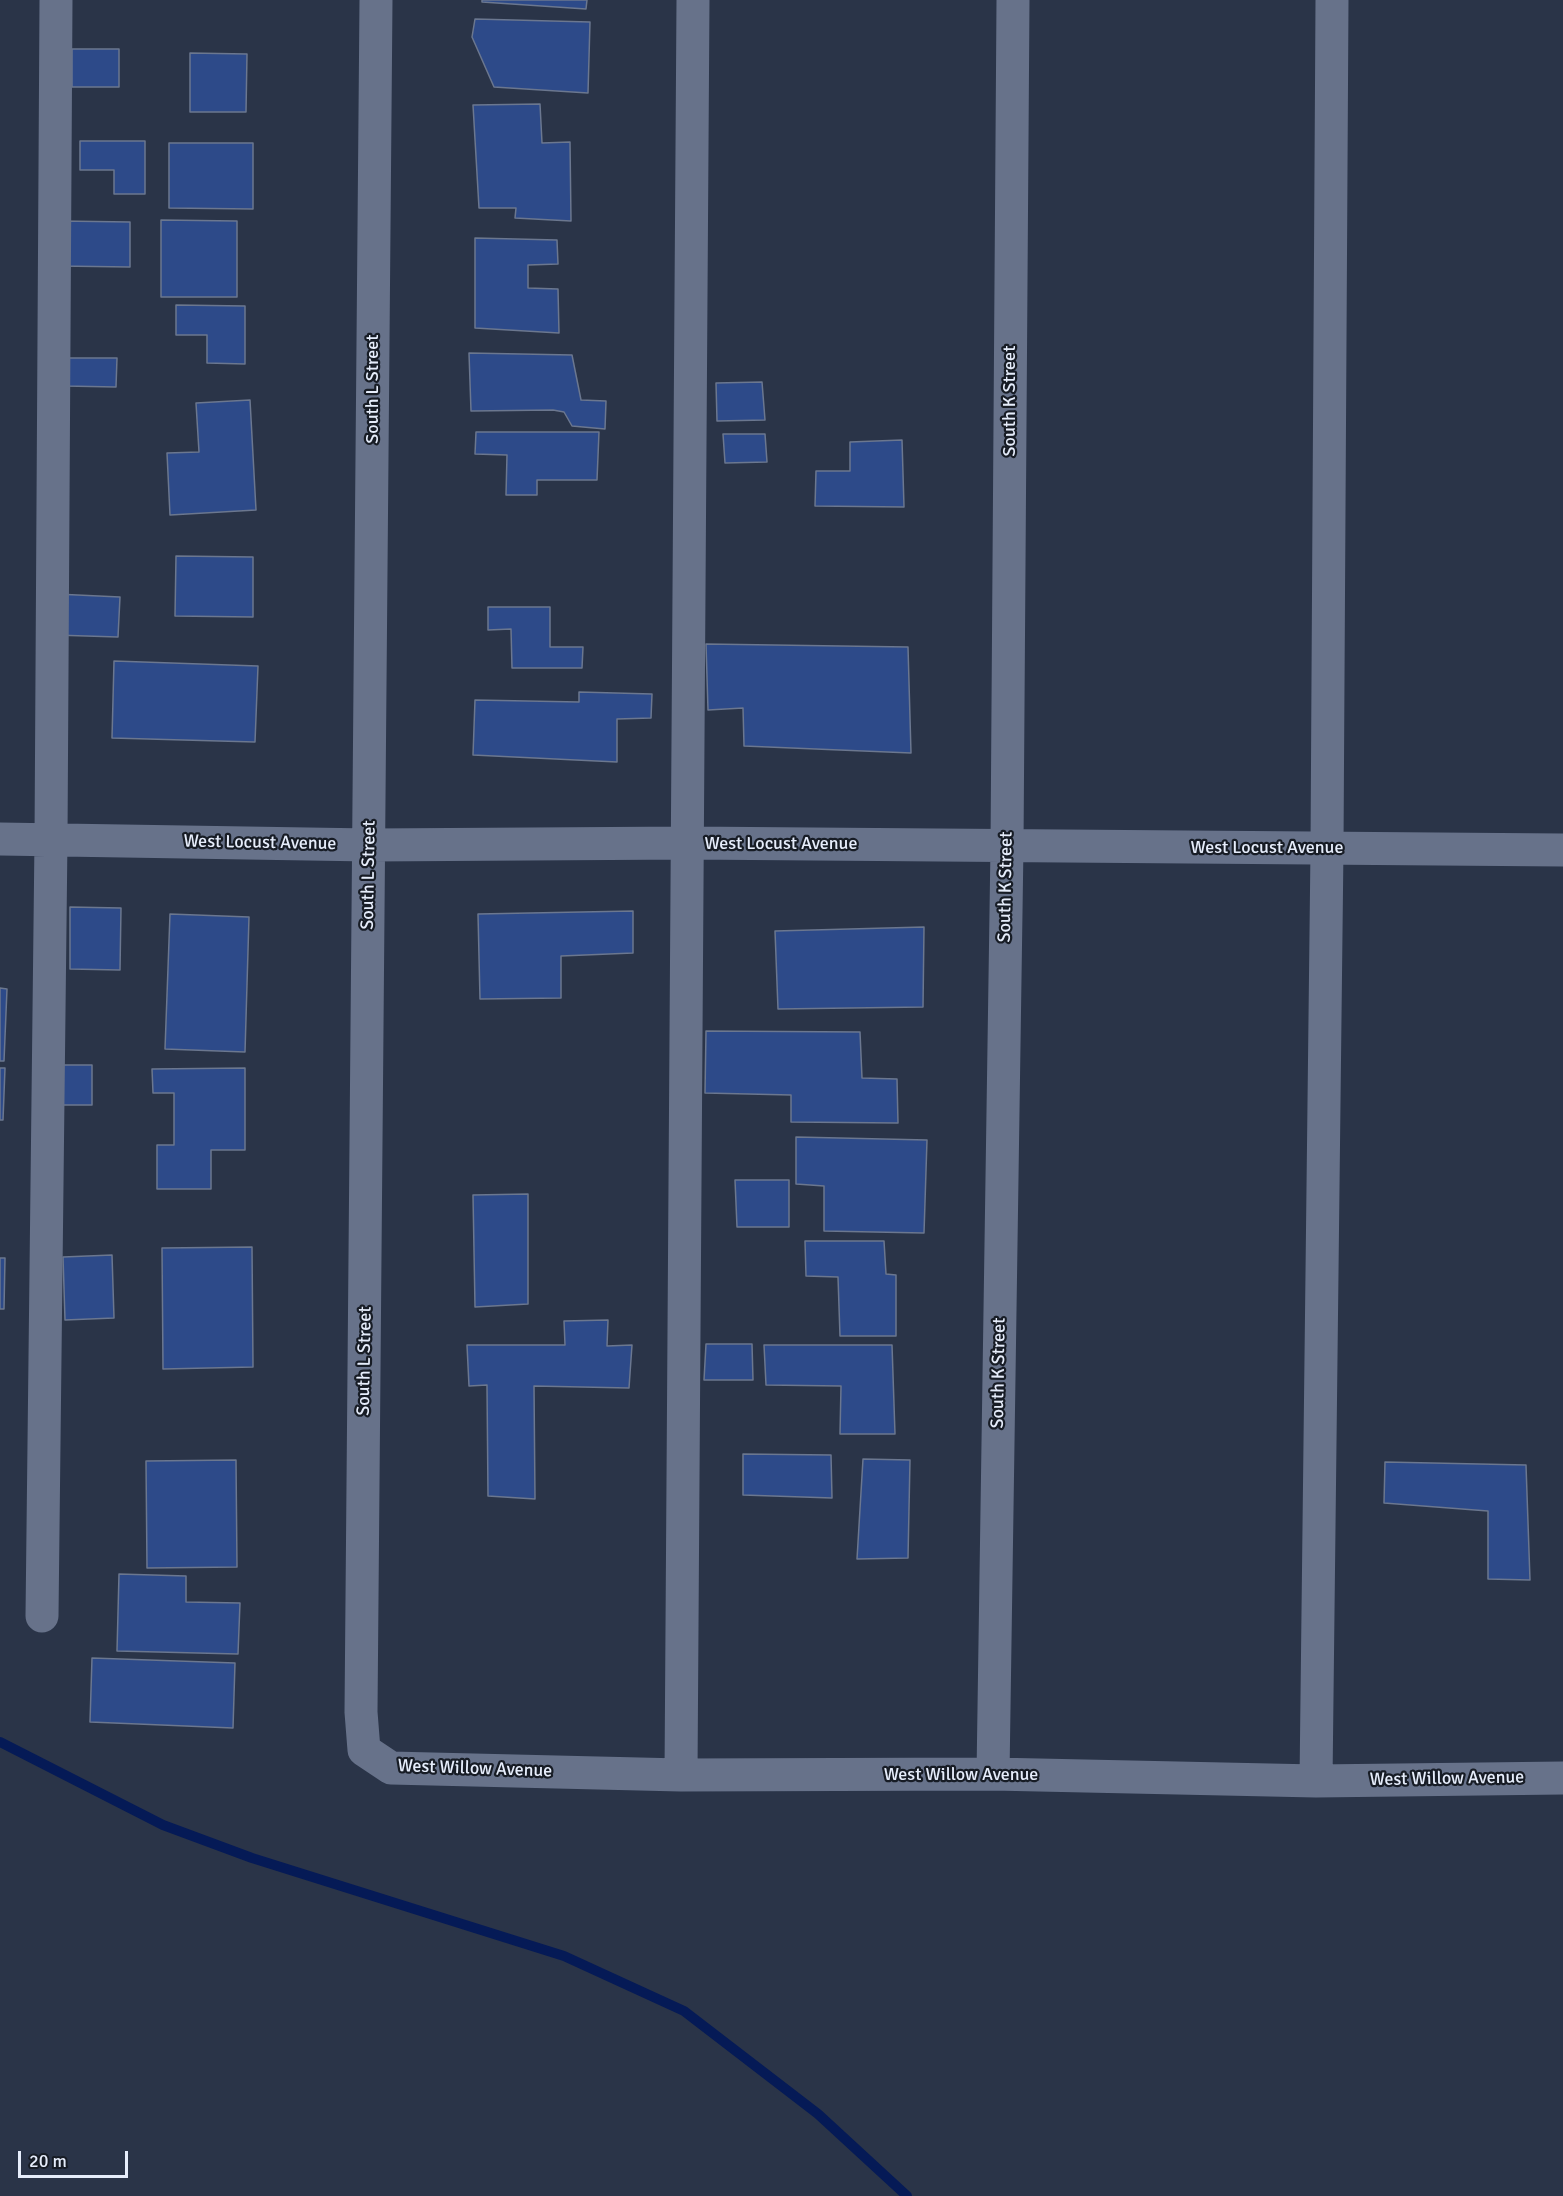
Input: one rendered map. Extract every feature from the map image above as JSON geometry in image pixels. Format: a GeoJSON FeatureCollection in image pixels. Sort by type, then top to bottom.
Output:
{"type":"FeatureCollection","features":[{"type":"Feature","properties":{"kind":"street"},"geometry":{"type":"LineString","coordinates":[[42,1616],[51,839],[56,0]]}},
{"type":"Feature","properties":{"kind":"street","name":"South L Street"},"geometry":{"type":"LineString","coordinates":[[364,1750],[361,1700],[376,0]]}},
{"type":"Feature","properties":{"kind":"street"},"geometry":{"type":"LineString","coordinates":[[681,1775],[693,0]]}},
{"type":"Feature","properties":{"kind":"street","name":"South K Street"},"geometry":{"type":"LineString","coordinates":[[993,1774],[1007,846],[1013,0]]}},
{"type":"Feature","properties":{"kind":"street"},"geometry":{"type":"LineString","coordinates":[[1317,1781],[1327,848],[1332,0]]}},
{"type":"Feature","properties":{"kind":"street","name":"West Locust Avenue"},"geometry":{"type":"LineString","coordinates":[[0,839],[370,845],[688,843],[1563,850]]}},
{"type":"Feature","properties":{"kind":"street","name":"West Willow Avenue"},"geometry":{"type":"LineString","coordinates":[[364,1750],[391,1768],[681,1775],[993,1774],[1317,1781],[1563,1778]]}},
{"type":"Feature","properties":{"kind":"building"},"geometry":{"type":"Polygon","coordinates":[[[482,0],[587,0],[586,9],[482,2],[482,0]]]}},
{"type":"Feature","properties":{"kind":"building"},"geometry":{"type":"Polygon","coordinates":[[[475,19],[590,22],[588,93],[494,87],[472,37],[475,19]]]}},
{"type":"Feature","properties":{"kind":"building"},"geometry":{"type":"Polygon","coordinates":[[[72,49],[119,49],[119,87],[72,87],[72,49]]]}},
{"type":"Feature","properties":{"kind":"building"},"geometry":{"type":"Polygon","coordinates":[[[190,53],[247,54],[246,112],[190,112],[190,53]]]}},
{"type":"Feature","properties":{"kind":"building"},"geometry":{"type":"Polygon","coordinates":[[[540,104],[542,143],[570,142],[571,221],[515,218],[516,208],[479,208],[473,105],[540,104]]]}},
{"type":"Feature","properties":{"kind":"building"},"geometry":{"type":"Polygon","coordinates":[[[80,141],[145,141],[145,194],[114,194],[114,170],[80,170],[80,141]]]}},
{"type":"Feature","properties":{"kind":"building"},"geometry":{"type":"Polygon","coordinates":[[[169,143],[253,143],[253,209],[169,208],[169,143]]]}},
{"type":"Feature","properties":{"kind":"building"},"geometry":{"type":"Polygon","coordinates":[[[161,220],[237,221],[237,297],[161,297],[161,220]]]}},
{"type":"Feature","properties":{"kind":"building"},"geometry":{"type":"Polygon","coordinates":[[[60,221],[130,222],[130,267],[59,266],[60,221]]]}},
{"type":"Feature","properties":{"kind":"building"},"geometry":{"type":"Polygon","coordinates":[[[475,238],[557,240],[558,264],[528,265],[528,288],[558,289],[559,333],[475,328],[475,238]]]}},
{"type":"Feature","properties":{"kind":"building"},"geometry":{"type":"Polygon","coordinates":[[[176,305],[245,306],[245,364],[207,363],[207,335],[176,335],[176,305]]]}},
{"type":"Feature","properties":{"kind":"building"},"geometry":{"type":"Polygon","coordinates":[[[469,353],[572,355],[581,400],[606,401],[605,429],[572,426],[564,412],[553,410],[471,411],[469,353]]]}},
{"type":"Feature","properties":{"kind":"building"},"geometry":{"type":"Polygon","coordinates":[[[65,358],[117,358],[116,387],[65,386],[65,358]]]}},
{"type":"Feature","properties":{"kind":"building"},"geometry":{"type":"Polygon","coordinates":[[[762,382],[765,420],[717,421],[716,383],[762,382]]]}},
{"type":"Feature","properties":{"kind":"building"},"geometry":{"type":"Polygon","coordinates":[[[250,400],[256,510],[170,515],[167,453],[199,452],[196,403],[250,400]]]}},
{"type":"Feature","properties":{"kind":"building"},"geometry":{"type":"Polygon","coordinates":[[[476,432],[599,432],[597,480],[537,480],[537,495],[506,495],[507,455],[475,454],[476,432]]]}},
{"type":"Feature","properties":{"kind":"building"},"geometry":{"type":"Polygon","coordinates":[[[723,434],[765,434],[767,462],[725,463],[723,434]]]}},
{"type":"Feature","properties":{"kind":"building"},"geometry":{"type":"Polygon","coordinates":[[[902,440],[904,507],[815,506],[816,471],[850,471],[850,442],[902,440]]]}},
{"type":"Feature","properties":{"kind":"building"},"geometry":{"type":"Polygon","coordinates":[[[176,556],[253,557],[253,617],[175,616],[176,556]]]}},
{"type":"Feature","properties":{"kind":"building"},"geometry":{"type":"Polygon","coordinates":[[[56,594],[120,597],[118,637],[54,635],[56,594]]]}},
{"type":"Feature","properties":{"kind":"building"},"geometry":{"type":"Polygon","coordinates":[[[488,607],[550,607],[550,647],[583,647],[582,668],[512,668],[511,629],[488,630],[488,607]]]}},
{"type":"Feature","properties":{"kind":"building"},"geometry":{"type":"Polygon","coordinates":[[[706,644],[908,647],[911,753],[744,746],[743,708],[708,710],[706,644]]]}},
{"type":"Feature","properties":{"kind":"building"},"geometry":{"type":"Polygon","coordinates":[[[114,661],[258,666],[255,742],[112,738],[114,661]]]}},
{"type":"Feature","properties":{"kind":"building"},"geometry":{"type":"Polygon","coordinates":[[[579,692],[652,694],[651,718],[617,719],[617,762],[473,755],[475,700],[579,702],[579,692]]]}},
{"type":"Feature","properties":{"kind":"building"},"geometry":{"type":"Polygon","coordinates":[[[70,907],[121,908],[120,970],[70,969],[70,907]]]}},
{"type":"Feature","properties":{"kind":"building"},"geometry":{"type":"Polygon","coordinates":[[[633,911],[633,953],[561,956],[561,998],[480,999],[478,914],[633,911]]]}},
{"type":"Feature","properties":{"kind":"building"},"geometry":{"type":"Polygon","coordinates":[[[170,914],[249,917],[245,1052],[165,1049],[170,914]]]}},
{"type":"Feature","properties":{"kind":"building"},"geometry":{"type":"Polygon","coordinates":[[[924,927],[923,1007],[778,1009],[775,931],[924,927]]]}},
{"type":"Feature","properties":{"kind":"building"},"geometry":{"type":"Polygon","coordinates":[[[0,988],[7,989],[4,1061],[0,1061],[0,988]]]}},
{"type":"Feature","properties":{"kind":"building"},"geometry":{"type":"Polygon","coordinates":[[[706,1031],[860,1032],[862,1078],[897,1079],[898,1123],[791,1122],[791,1095],[705,1093],[706,1031]]]}},
{"type":"Feature","properties":{"kind":"building"},"geometry":{"type":"Polygon","coordinates":[[[63,1065],[92,1065],[92,1105],[63,1105],[63,1065]]]}},
{"type":"Feature","properties":{"kind":"building"},"geometry":{"type":"Polygon","coordinates":[[[0,1068],[5,1068],[3,1120],[0,1120],[0,1068]]]}},
{"type":"Feature","properties":{"kind":"building"},"geometry":{"type":"Polygon","coordinates":[[[245,1068],[245,1150],[211,1150],[211,1189],[157,1189],[157,1145],[174,1145],[174,1093],[153,1093],[152,1069],[245,1068]]]}},
{"type":"Feature","properties":{"kind":"building"},"geometry":{"type":"Polygon","coordinates":[[[796,1137],[927,1140],[924,1233],[824,1231],[824,1186],[796,1184],[796,1137]]]}},
{"type":"Feature","properties":{"kind":"building"},"geometry":{"type":"Polygon","coordinates":[[[735,1180],[789,1180],[789,1227],[737,1227],[735,1180]]]}},
{"type":"Feature","properties":{"kind":"building"},"geometry":{"type":"Polygon","coordinates":[[[528,1194],[528,1304],[475,1307],[473,1195],[528,1194]]]}},
{"type":"Feature","properties":{"kind":"building"},"geometry":{"type":"Polygon","coordinates":[[[805,1241],[884,1241],[886,1274],[896,1275],[896,1336],[840,1336],[838,1277],[806,1276],[805,1241]]]}},
{"type":"Feature","properties":{"kind":"building"},"geometry":{"type":"Polygon","coordinates":[[[252,1247],[253,1367],[163,1369],[162,1248],[252,1247]]]}},
{"type":"Feature","properties":{"kind":"building"},"geometry":{"type":"Polygon","coordinates":[[[112,1255],[114,1318],[65,1320],[63,1257],[112,1255]]]}},
{"type":"Feature","properties":{"kind":"building"},"geometry":{"type":"Polygon","coordinates":[[[0,1258],[5,1258],[4,1309],[0,1309],[0,1258]]]}},
{"type":"Feature","properties":{"kind":"building"},"geometry":{"type":"Polygon","coordinates":[[[608,1320],[607,1346],[632,1345],[629,1388],[534,1386],[535,1499],[488,1496],[487,1385],[469,1386],[467,1345],[565,1345],[564,1321],[608,1320]]]}},
{"type":"Feature","properties":{"kind":"building"},"geometry":{"type":"Polygon","coordinates":[[[706,1344],[752,1344],[753,1380],[704,1380],[706,1344]]]}},
{"type":"Feature","properties":{"kind":"building"},"geometry":{"type":"Polygon","coordinates":[[[764,1345],[892,1345],[895,1434],[840,1434],[841,1386],[766,1385],[764,1345]]]}},
{"type":"Feature","properties":{"kind":"building"},"geometry":{"type":"Polygon","coordinates":[[[743,1454],[831,1455],[832,1498],[743,1495],[743,1454]]]}},
{"type":"Feature","properties":{"kind":"building"},"geometry":{"type":"Polygon","coordinates":[[[863,1459],[910,1460],[908,1558],[857,1559],[863,1459]]]}},
{"type":"Feature","properties":{"kind":"building"},"geometry":{"type":"Polygon","coordinates":[[[236,1460],[237,1567],[147,1568],[146,1461],[236,1460]]]}},
{"type":"Feature","properties":{"kind":"building"},"geometry":{"type":"Polygon","coordinates":[[[1385,1462],[1526,1465],[1530,1580],[1488,1579],[1488,1511],[1384,1503],[1385,1462]]]}},
{"type":"Feature","properties":{"kind":"building"},"geometry":{"type":"Polygon","coordinates":[[[119,1574],[186,1576],[186,1602],[240,1603],[238,1654],[117,1651],[119,1574]]]}},
{"type":"Feature","properties":{"kind":"building"},"geometry":{"type":"Polygon","coordinates":[[[92,1658],[235,1663],[233,1728],[90,1722],[92,1658]]]}},
{"type":"Feature","properties":{"kind":"waterway"},"geometry":{"type":"LineString","coordinates":[[0,1742],[163,1825],[252,1858],[564,1956],[684,2011],[818,2114],[907,2196]]}}]}
